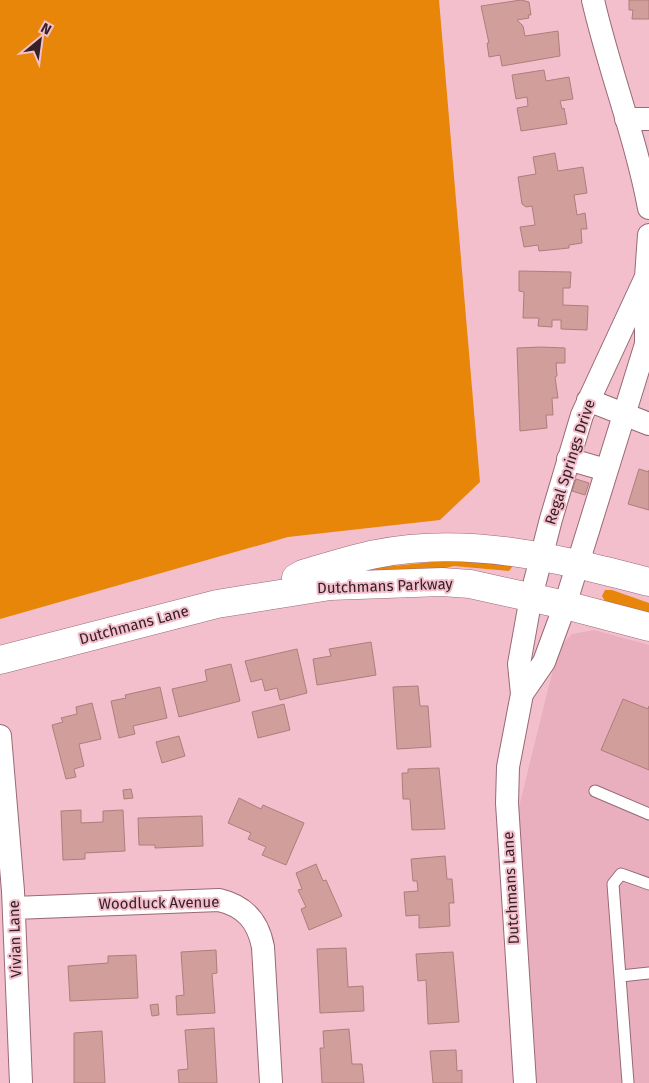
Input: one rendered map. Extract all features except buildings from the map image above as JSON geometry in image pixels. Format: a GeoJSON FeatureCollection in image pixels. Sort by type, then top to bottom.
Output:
{"type":"FeatureCollection","features":[{"type":"Feature","properties":{"kind":"main road","name":"Dutchmans Parkway"},"geometry":{"type":"LineString","coordinates":[[269,595],[303,574],[376,554],[436,548],[470,548],[541,557],[578,564],[649,582]]}},
{"type":"Feature","properties":{"kind":"main road","name":"Dutchmans Parkway"},"geometry":{"type":"LineString","coordinates":[[269,595],[330,586],[442,582],[470,584],[565,605],[649,627]]}},
{"type":"Feature","properties":{"kind":"main road","name":"Dutchmans Lane"},"geometry":{"type":"LineString","coordinates":[[0,660],[217,604],[269,595]]}},
{"type":"Feature","properties":{"kind":"street"},"geometry":{"type":"LineString","coordinates":[[593,0],[603,45],[646,181],[649,208]]}},
{"type":"Feature","properties":{"kind":"street"},"geometry":{"type":"LineString","coordinates":[[626,119],[649,119]]}},
{"type":"Feature","properties":{"kind":"street","name":"Regal Springs Drive"},"geometry":{"type":"LineString","coordinates":[[565,605],[624,413],[646,355],[646,277],[649,235]]}},
{"type":"Feature","properties":{"kind":"street","name":"Regal Springs Drive"},"geometry":{"type":"LineString","coordinates":[[531,597],[568,459],[588,400],[646,277]]}},
{"type":"Feature","properties":{"kind":"street"},"geometry":{"type":"LineString","coordinates":[[615,342],[646,355]]}},
{"type":"Feature","properties":{"kind":"street"},"geometry":{"type":"LineString","coordinates":[[588,400],[649,424]]}},
{"type":"Feature","properties":{"kind":"street"},"geometry":{"type":"LineString","coordinates":[[568,459],[606,470]]}},
{"type":"Feature","properties":{"kind":"street","name":"Dutchmans Lane"},"geometry":{"type":"LineString","coordinates":[[525,1083],[507,803],[510,758],[522,694],[519,664],[531,597]]}},
{"type":"Feature","properties":{"kind":"street","name":"Dutchmans Lane"},"geometry":{"type":"LineString","coordinates":[[522,694],[544,662],[565,605]]}},
{"type":"Feature","properties":{"kind":"street","name":"Vivian Lane"},"geometry":{"type":"LineString","coordinates":[[0,736],[14,908],[21,1083]]}},
{"type":"Feature","properties":{"kind":"street","name":"Woodluck Avenue"},"geometry":{"type":"LineString","coordinates":[[14,908],[219,900],[231,903],[244,911],[260,932],[271,1083]]}},
{"type":"Feature","properties":{"kind":"lane"},"geometry":{"type":"LineString","coordinates":[[595,791],[649,814]]}},
{"type":"Feature","properties":{"kind":"lane"},"geometry":{"type":"LineString","coordinates":[[628,1083],[621,976],[612,884],[621,874],[649,884]]}},
{"type":"Feature","properties":{"kind":"lane"},"geometry":{"type":"LineString","coordinates":[[621,976],[649,973]]}},
{"type":"Feature","properties":{"kind":"shaded area"},"geometry":{"type":"Polygon","coordinates":[[[0,0],[439,0],[480,482],[440,520],[288,537],[0,619],[0,0]]]}},
{"type":"Feature","properties":{"kind":"shaded area"},"geometry":{"type":"Polygon","coordinates":[[[441,561],[509,563],[512,567],[509,571],[454,566],[421,574],[335,575],[375,568],[441,561]]]}},
{"type":"Feature","properties":{"kind":"shaded area"},"geometry":{"type":"Polygon","coordinates":[[[605,590],[612,590],[649,603],[649,617],[606,603],[602,596],[605,590]]]}},
{"type":"Feature","properties":{"kind":"shaded area"},"geometry":{"type":"Polygon","coordinates":[[[594,630],[649,645],[649,1083],[535,1083],[517,815],[558,649],[572,634],[594,630]]]}}]}
